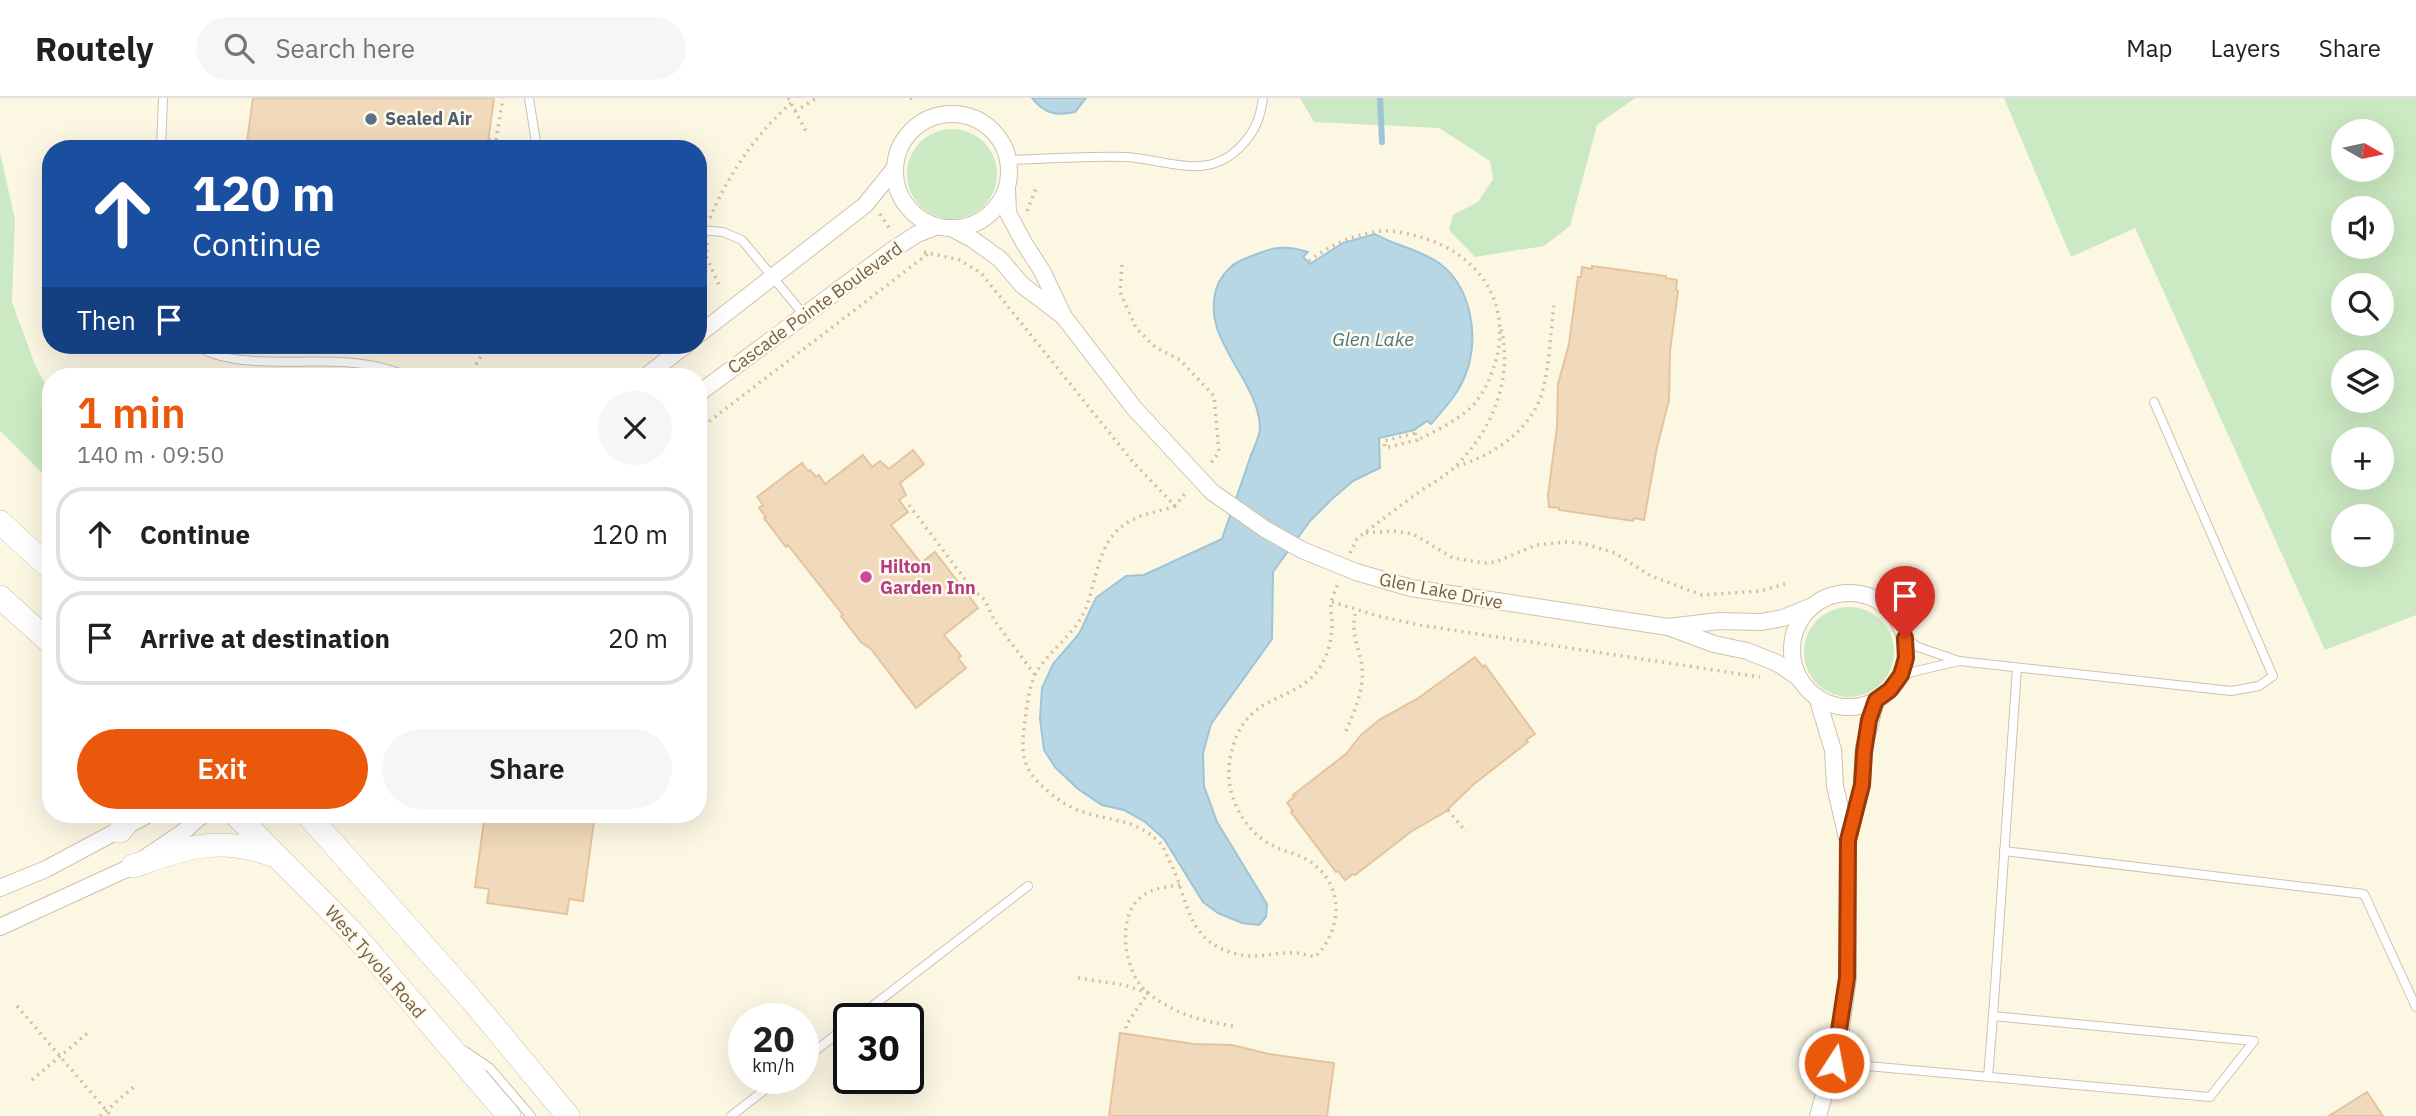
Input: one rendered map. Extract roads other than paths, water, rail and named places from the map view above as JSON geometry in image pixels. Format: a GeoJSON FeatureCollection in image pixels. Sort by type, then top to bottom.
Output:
{"type":"FeatureCollection","features":[{"type":"Feature","properties":{"kind":"main road"},"geometry":{"type":"LineString","coordinates":[[0,522],[42,561]]}},
{"type":"Feature","properties":{"kind":"main road"},"geometry":{"type":"LineString","coordinates":[[0,597],[42,635]]}},
{"type":"Feature","properties":{"kind":"main road","name":"West Tyvola Road"},"geometry":{"type":"LineString","coordinates":[[244,823],[352,932],[509,1116]]}},
{"type":"Feature","properties":{"kind":"main road"},"geometry":{"type":"LineString","coordinates":[[321,823],[568,1116]]}},
{"type":"Feature","properties":{"kind":"main road"},"geometry":{"type":"LineString","coordinates":[[133,866],[184,849],[219,844],[248,846],[279,858]]}},
{"type":"Feature","properties":{"kind":"street"},"geometry":{"type":"LineString","coordinates":[[946,114],[965,115],[984,123],[998,137],[1008,160],[1010,171],[1007,188],[999,205],[987,218],[971,226],[953,229],[935,227],[906,206],[897,188],[895,168],[900,149],[911,132],[926,120],[946,114]]}},
{"type":"Feature","properties":{"kind":"street"},"geometry":{"type":"LineString","coordinates":[[707,328],[865,205],[895,168]]}},
{"type":"Feature","properties":{"kind":"street","name":"Glen Lake Drive"},"geometry":{"type":"LineString","coordinates":[[1007,188],[1008,213],[1042,271],[1064,317],[1134,408],[1212,492],[1274,534],[1342,568],[1411,588],[1668,627],[1714,644],[1747,651],[1777,663],[1798,677]]}},
{"type":"Feature","properties":{"kind":"street","name":"Cascade Pointe Boulevard"},"geometry":{"type":"LineString","coordinates":[[707,387],[891,251],[917,234],[935,227]]}},
{"type":"Feature","properties":{"kind":"street","name":"Glen Lake Drive"},"geometry":{"type":"LineString","coordinates":[[953,229],[1000,259],[1021,285],[1064,317]]}},
{"type":"Feature","properties":{"kind":"street"},"geometry":{"type":"LineString","coordinates":[[656,368],[674,354]]}},
{"type":"Feature","properties":{"kind":"street"},"geometry":{"type":"LineString","coordinates":[[1847,592],[1867,595],[1884,604],[1898,619],[1905,638],[1906,658],[1890,690],[1876,700],[1859,706],[1841,707],[1817,697],[1798,677],[1792,660],[1792,642],[1798,622],[1810,607],[1828,596],[1847,592]]}},
{"type":"Feature","properties":{"kind":"street","name":"Glen Lake Drive"},"geometry":{"type":"LineString","coordinates":[[1668,627],[1719,621],[1753,623],[1783,618],[1810,607]]}},
{"type":"Feature","properties":{"kind":"street"},"geometry":{"type":"LineString","coordinates":[[1817,697],[1833,750],[1835,786],[1848,840]]}},
{"type":"Feature","properties":{"kind":"street"},"geometry":{"type":"LineString","coordinates":[[1818,1116],[1834,1063],[1847,978],[1848,840],[1862,785],[1864,747],[1876,700]]}},
{"type":"Feature","properties":{"kind":"street"},"geometry":{"type":"LineString","coordinates":[[0,888],[46,869],[125,823]]}},
{"type":"Feature","properties":{"kind":"street"},"geometry":{"type":"LineString","coordinates":[[0,928],[133,866],[194,823]]}},
{"type":"Feature","properties":{"kind":"lane"},"geometry":{"type":"LineString","coordinates":[[161,140],[163,98]]}},
{"type":"Feature","properties":{"kind":"lane"},"geometry":{"type":"LineString","coordinates":[[529,98],[536,140]]}},
{"type":"Feature","properties":{"kind":"lane"},"geometry":{"type":"LineString","coordinates":[[1008,160],[1124,157],[1208,167],[1233,154],[1253,133],[1263,98]]}},
{"type":"Feature","properties":{"kind":"lane"},"geometry":{"type":"LineString","coordinates":[[707,230],[733,235],[742,240],[804,315]]}},
{"type":"Feature","properties":{"kind":"lane"},"geometry":{"type":"LineString","coordinates":[[215,354],[271,363],[364,364],[385,368]]}},
{"type":"Feature","properties":{"kind":"lane"},"geometry":{"type":"LineString","coordinates":[[1905,638],[1918,647],[1959,662],[2231,691],[2259,686],[2273,676],[2154,402]]}},
{"type":"Feature","properties":{"kind":"lane"},"geometry":{"type":"LineString","coordinates":[[1898,678],[1959,662]]}},
{"type":"Feature","properties":{"kind":"lane"},"geometry":{"type":"LineString","coordinates":[[1988,1077],[2017,668]]}},
{"type":"Feature","properties":{"kind":"lane"},"geometry":{"type":"LineString","coordinates":[[2004,851],[2364,894],[2416,1007]]}},
{"type":"Feature","properties":{"kind":"lane"},"geometry":{"type":"LineString","coordinates":[[876,1003],[1028,886]]}},
{"type":"Feature","properties":{"kind":"lane"},"geometry":{"type":"LineString","coordinates":[[1834,1063],[2210,1097],[2254,1041],[1993,1016]]}},
{"type":"Feature","properties":{"kind":"lane"},"geometry":{"type":"LineString","coordinates":[[434,1029],[490,1068],[531,1116]]}},
{"type":"Feature","properties":{"kind":"lane"},"geometry":{"type":"LineString","coordinates":[[819,1048],[833,1037]]}},
{"type":"Feature","properties":{"kind":"lane"},"geometry":{"type":"LineString","coordinates":[[731,1116],[759,1094]]}},
{"type":"Feature","properties":{"kind":"water"},"geometry":{"type":"Polygon","coordinates":[[[1032,98],[1086,98],[1075,112],[1062,114],[1046,111],[1032,98]]]}},
{"type":"Feature","properties":{"kind":"water","name":"Glen Lake"},"geometry":{"type":"Polygon","coordinates":[[[1375,234],[1431,258],[1450,273],[1466,300],[1470,315],[1470,362],[1450,402],[1431,424],[1427,421],[1414,430],[1379,438],[1380,468],[1353,481],[1332,499],[1310,521],[1273,572],[1272,639],[1211,724],[1203,753],[1204,786],[1217,822],[1267,904],[1266,917],[1259,925],[1242,923],[1218,913],[1203,902],[1164,839],[1144,821],[1124,810],[1102,805],[1078,789],[1055,767],[1044,750],[1040,719],[1042,688],[1053,664],[1079,634],[1096,598],[1126,576],[1144,575],[1222,539],[1260,427],[1257,408],[1221,338],[1215,320],[1214,302],[1223,275],[1238,262],[1267,250],[1290,248],[1308,252],[1303,257],[1310,264],[1343,243],[1375,234]]]}},
{"type":"Feature","properties":{"kind":"waterway"},"geometry":{"type":"LineString","coordinates":[[1380,98],[1382,142]]}},
{"type":"Feature","properties":{"kind":"place","name":"Sealed Air"},"geometry":{"type":"Point","coordinates":[371,119]}},
{"type":"Feature","properties":{"kind":"place","name":"Hilton Garden Inn"},"geometry":{"type":"Point","coordinates":[866,577]}}]}
